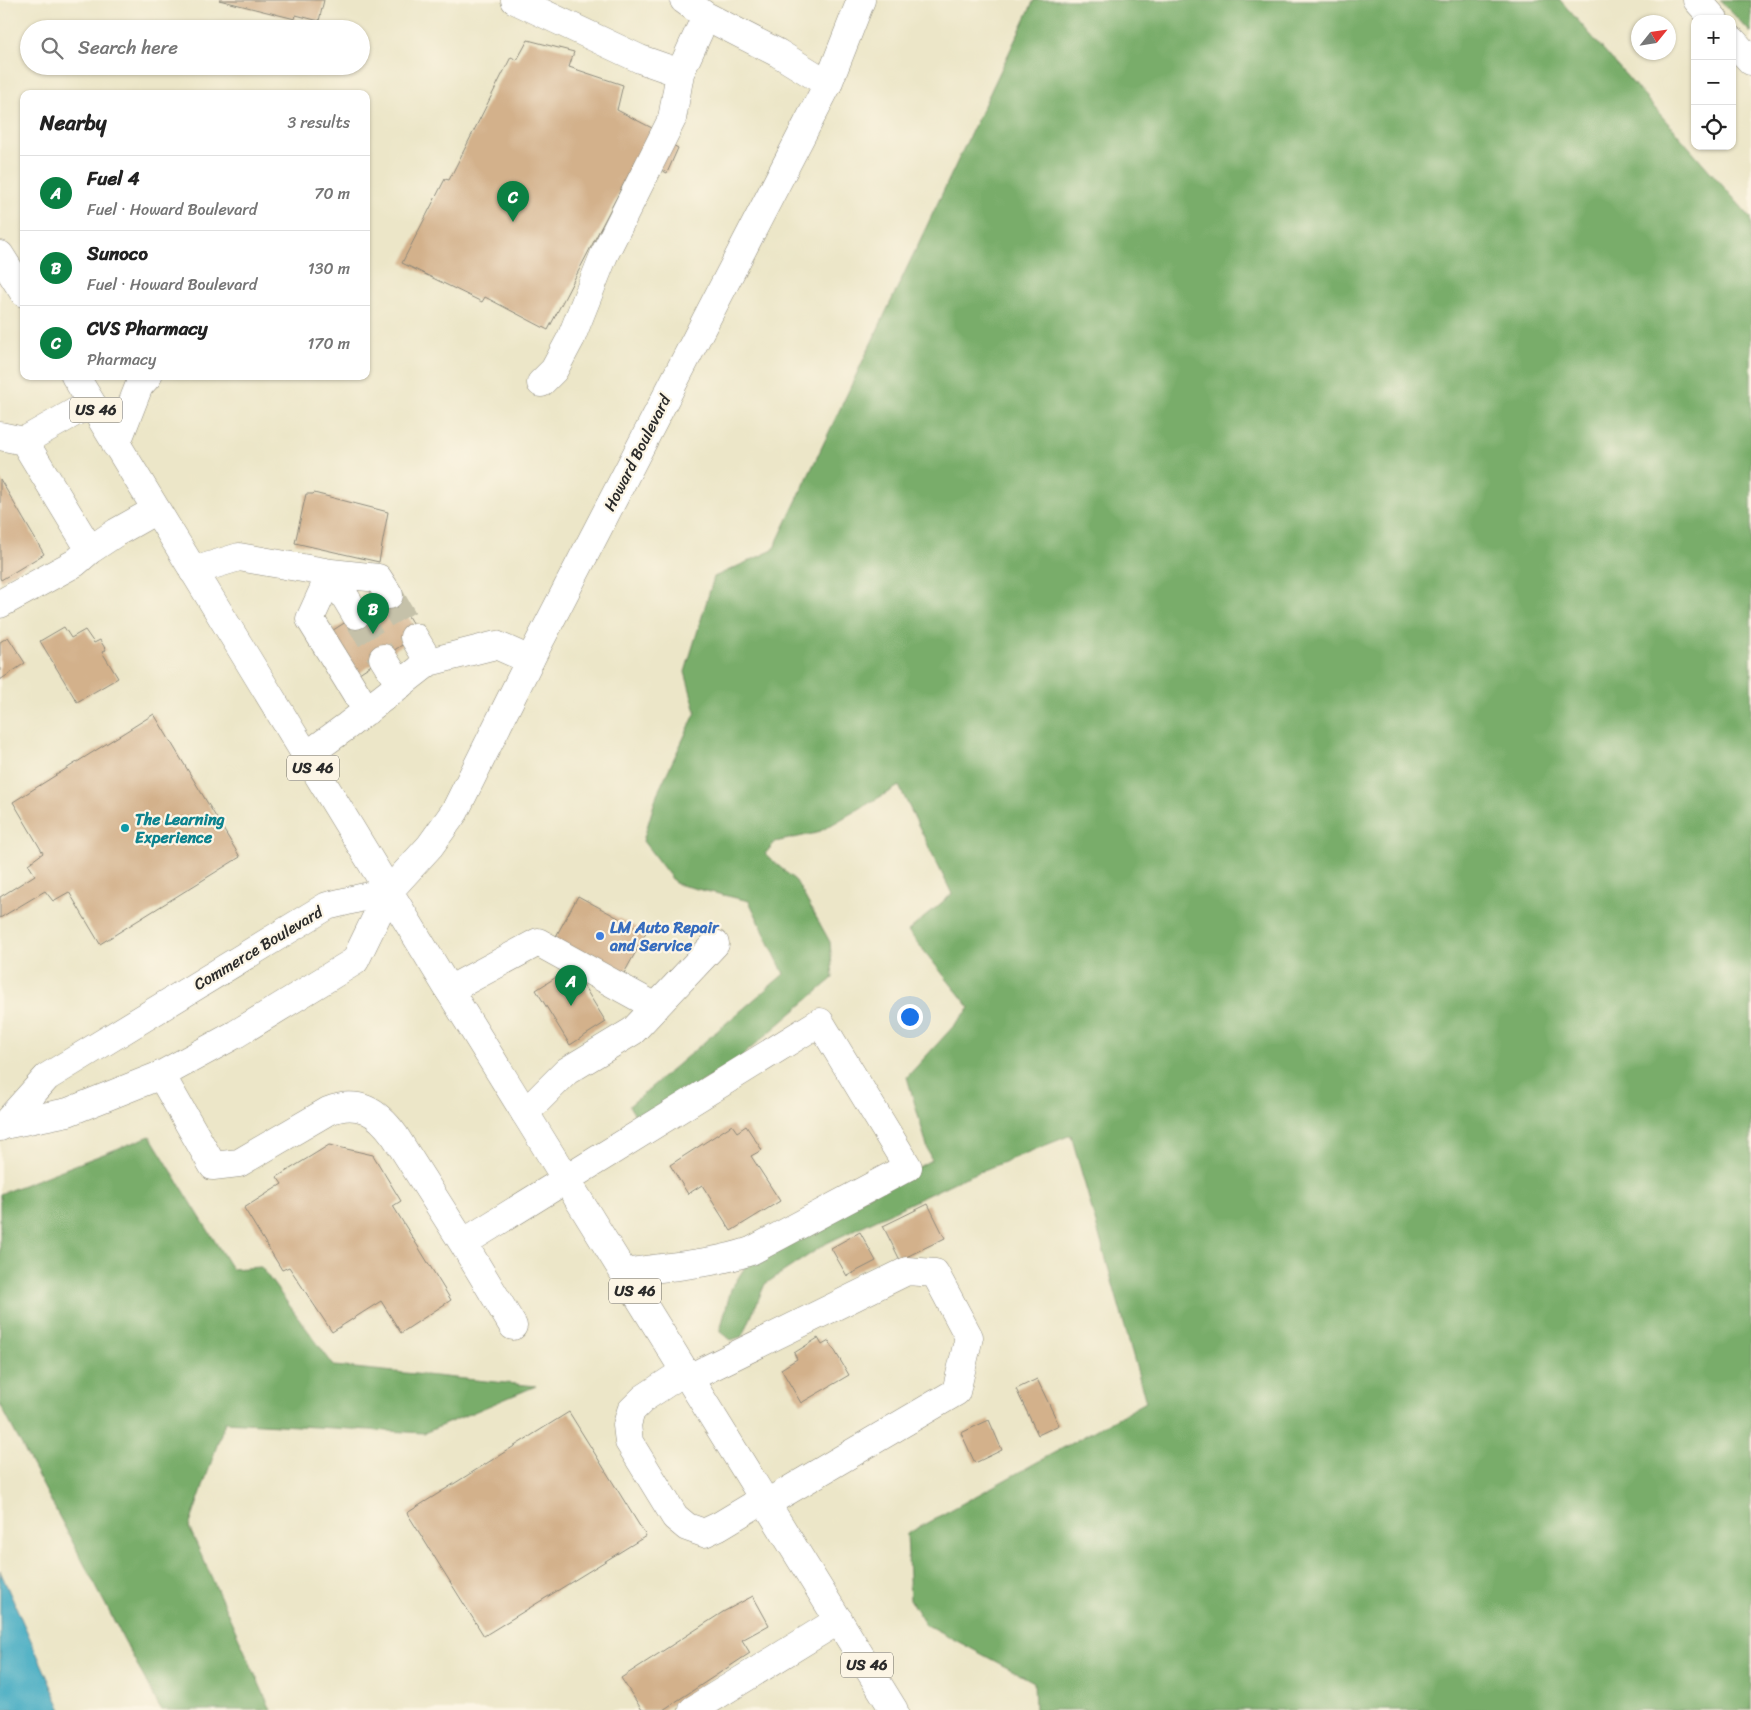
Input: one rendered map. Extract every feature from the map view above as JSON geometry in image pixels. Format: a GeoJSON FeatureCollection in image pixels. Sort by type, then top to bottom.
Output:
{"type":"FeatureCollection","features":[{"type":"Feature","properties":{"kind":"main road"},"geometry":{"type":"LineString","coordinates":[[515,0],[640,59],[680,73]]}},
{"type":"Feature","properties":{"kind":"main road"},"geometry":{"type":"LineString","coordinates":[[684,0],[706,16],[778,53],[828,84]]}},
{"type":"Feature","properties":{"kind":"main road","name":"Howard Boulevard"},"geometry":{"type":"LineString","coordinates":[[389,891],[430,846],[455,811],[530,660],[828,84],[861,0]]}},
{"type":"Feature","properties":{"kind":"main road"},"geometry":{"type":"LineString","coordinates":[[1697,0],[1710,15]]}},
{"type":"Feature","properties":{"kind":"main road"},"geometry":{"type":"LineString","coordinates":[[541,383],[554,370],[571,338],[604,255],[672,119],[680,73],[706,16]]}},
{"type":"Feature","properties":{"kind":"main road"},"geometry":{"type":"LineString","coordinates":[[1736,44],[1751,61]]}},
{"type":"Feature","properties":{"kind":"main road"},"geometry":{"type":"LineString","coordinates":[[0,255],[20,287]]}},
{"type":"Feature","properties":{"kind":"main road","name":"US 46"},"geometry":{"type":"LineString","coordinates":[[77,380],[449,990],[894,1710]]}},
{"type":"Feature","properties":{"kind":"main road"},"geometry":{"type":"LineString","coordinates":[[116,445],[139,386],[144,380]]}},
{"type":"Feature","properties":{"kind":"main road"},"geometry":{"type":"LineString","coordinates":[[90,550],[12,438],[91,403]]}},
{"type":"Feature","properties":{"kind":"main road"},"geometry":{"type":"LineString","coordinates":[[0,604],[75,563],[90,550],[117,532],[156,510]]}},
{"type":"Feature","properties":{"kind":"main road"},"geometry":{"type":"LineString","coordinates":[[193,571],[239,557],[331,573],[378,578],[389,595]]}},
{"type":"Feature","properties":{"kind":"main road"},"geometry":{"type":"LineString","coordinates":[[331,573],[356,615]]}},
{"type":"Feature","properties":{"kind":"main road"},"geometry":{"type":"LineString","coordinates":[[331,573],[310,619],[367,711]]}},
{"type":"Feature","properties":{"kind":"main road"},"geometry":{"type":"LineString","coordinates":[[414,637],[429,662]]}},
{"type":"Feature","properties":{"kind":"main road"},"geometry":{"type":"LineString","coordinates":[[306,756],[429,662],[496,645],[530,660]]}},
{"type":"Feature","properties":{"kind":"main road"},"geometry":{"type":"LineString","coordinates":[[383,658],[400,685]]}},
{"type":"Feature","properties":{"kind":"main road","name":"Commerce Boulevard"},"geometry":{"type":"LineString","coordinates":[[2,1126],[68,1112],[161,1075],[236,1034],[355,961],[389,891]]}},
{"type":"Feature","properties":{"kind":"main road","name":"Commerce Boulevard"},"geometry":{"type":"LineString","coordinates":[[2,1126],[47,1077],[327,906],[389,891]]}},
{"type":"Feature","properties":{"kind":"main road"},"geometry":{"type":"LineString","coordinates":[[449,990],[538,942],[656,1007]]}},
{"type":"Feature","properties":{"kind":"main road"},"geometry":{"type":"LineString","coordinates":[[525,1113],[567,1071],[633,1031],[715,944]]}},
{"type":"Feature","properties":{"kind":"main road"},"geometry":{"type":"LineString","coordinates":[[462,1244],[820,1022],[908,1168],[751,1252],[702,1264],[624,1273]]}},
{"type":"Feature","properties":{"kind":"main road"},"geometry":{"type":"LineString","coordinates":[[161,1075],[213,1166],[239,1163],[328,1111],[339,1107],[364,1108],[375,1113],[385,1122],[395,1136],[513,1326]]}},
{"type":"Feature","properties":{"kind":"main road"},"geometry":{"type":"LineString","coordinates":[[907,1271],[935,1273],[969,1337],[956,1392],[765,1501],[704,1533],[687,1527],[675,1517],[628,1442],[627,1425],[631,1412],[644,1398],[687,1374],[907,1271]]}},
{"type":"Feature","properties":{"kind":"main road"},"geometry":{"type":"LineString","coordinates":[[693,1710],[839,1620]]}},
{"type":"Feature","properties":{"kind":"green space"},"geometry":{"type":"Polygon","coordinates":[[[1034,0],[1560,0],[1751,218],[1751,1710],[1035,1710],[1034,1682],[925,1624],[910,1600],[907,1534],[1146,1402],[1071,1135],[959,1180],[827,1243],[765,1284],[743,1336],[731,1340],[720,1331],[731,1289],[747,1264],[931,1160],[907,1077],[970,1008],[908,931],[952,894],[899,786],[817,833],[775,842],[765,854],[796,881],[830,942],[833,978],[736,1061],[639,1121],[629,1106],[784,974],[749,901],[676,884],[643,841],[657,794],[696,712],[685,672],[714,577],[773,550],[1034,0]]]}},
{"type":"Feature","properties":{"kind":"green space"},"geometry":{"type":"Polygon","coordinates":[[[1720,0],[1751,0],[1751,33],[1736,15],[1720,0]]]}},
{"type":"Feature","properties":{"kind":"green space"},"geometry":{"type":"Polygon","coordinates":[[[150,1136],[232,1269],[261,1267],[334,1366],[536,1386],[424,1433],[225,1422],[189,1527],[271,1710],[161,1710],[0,1404],[0,1194],[150,1136]]]}},
{"type":"Feature","properties":{"kind":"water"},"geometry":{"type":"Polygon","coordinates":[[[0,1571],[62,1710],[0,1710],[0,1571]]]}},
{"type":"Feature","properties":{"kind":"building"},"geometry":{"type":"Polygon","coordinates":[[[219,0],[324,0],[319,20],[296,15],[295,19],[219,0]]]}},
{"type":"Feature","properties":{"kind":"building"},"geometry":{"type":"Polygon","coordinates":[[[528,40],[574,52],[569,67],[623,85],[617,110],[652,128],[650,132],[678,148],[667,173],[637,158],[548,330],[485,297],[482,302],[402,263],[445,179],[449,180],[511,57],[517,60],[528,40]]]}},
{"type":"Feature","properties":{"kind":"building"},"geometry":{"type":"Polygon","coordinates":[[[0,479],[44,554],[1,580],[0,578],[0,479]]]}},
{"type":"Feature","properties":{"kind":"building"},"geometry":{"type":"Polygon","coordinates":[[[314,493],[388,512],[379,562],[295,543],[306,494],[314,493]]]}},
{"type":"Feature","properties":{"kind":"building"},"geometry":{"type":"Polygon","coordinates":[[[393,592],[419,634],[353,677],[327,634],[393,592]]]}},
{"type":"Feature","properties":{"kind":"building"},"geometry":{"type":"Polygon","coordinates":[[[64,627],[71,638],[85,630],[94,643],[100,640],[106,650],[102,652],[118,678],[77,702],[40,641],[64,627]]]}},
{"type":"Feature","properties":{"kind":"building"},"geometry":{"type":"Polygon","coordinates":[[[8,637],[25,663],[0,680],[0,642],[8,637]]]}},
{"type":"Feature","properties":{"kind":"building","name":"The Learning Experience"},"geometry":{"type":"Polygon","coordinates":[[[154,714],[240,857],[100,944],[69,892],[53,901],[45,891],[0,918],[0,897],[35,875],[28,864],[43,853],[13,802],[154,714]]]}},
{"type":"Feature","properties":{"kind":"building","name":"LM Auto Repair and Service"},"geometry":{"type":"Polygon","coordinates":[[[578,896],[646,933],[622,977],[554,940],[578,896]]]}},
{"type":"Feature","properties":{"kind":"building"},"geometry":{"type":"Polygon","coordinates":[[[572,967],[606,1022],[570,1045],[536,990],[572,967]]]}},
{"type":"Feature","properties":{"kind":"building"},"geometry":{"type":"Polygon","coordinates":[[[732,1125],[737,1132],[746,1126],[762,1150],[751,1156],[780,1201],[731,1231],[702,1185],[688,1194],[670,1165],[732,1125]]]}},
{"type":"Feature","properties":{"kind":"building"},"geometry":{"type":"Polygon","coordinates":[[[329,1145],[373,1155],[401,1201],[393,1206],[451,1300],[401,1333],[381,1301],[332,1332],[289,1267],[282,1270],[244,1208],[282,1184],[277,1177],[329,1145]]]}},
{"type":"Feature","properties":{"kind":"building"},"geometry":{"type":"Polygon","coordinates":[[[928,1204],[945,1238],[900,1260],[883,1226],[928,1204]]]}},
{"type":"Feature","properties":{"kind":"building"},"geometry":{"type":"Polygon","coordinates":[[[860,1232],[876,1261],[847,1276],[831,1248],[860,1232]]]}},
{"type":"Feature","properties":{"kind":"building"},"geometry":{"type":"Polygon","coordinates":[[[818,1338],[822,1345],[829,1341],[849,1375],[801,1403],[781,1369],[797,1359],[794,1353],[818,1338]]]}},
{"type":"Feature","properties":{"kind":"building"},"geometry":{"type":"Polygon","coordinates":[[[1037,1379],[1059,1425],[1038,1435],[1016,1389],[1037,1379]]]}},
{"type":"Feature","properties":{"kind":"building"},"geometry":{"type":"Polygon","coordinates":[[[569,1412],[646,1536],[484,1636],[407,1513],[569,1412]]]}},
{"type":"Feature","properties":{"kind":"building"},"geometry":{"type":"Polygon","coordinates":[[[989,1420],[1002,1450],[975,1463],[961,1433],[989,1420]]]}},
{"type":"Feature","properties":{"kind":"building"},"geometry":{"type":"Polygon","coordinates":[[[753,1596],[769,1625],[742,1640],[750,1653],[663,1710],[642,1710],[621,1678],[723,1612],[753,1596]]]}},
{"type":"Feature","properties":{"kind":"tunnel"},"geometry":{"type":"LineString","coordinates":[[389,595],[414,637]]}},
{"type":"Feature","properties":{"kind":"tunnel"},"geometry":{"type":"LineString","coordinates":[[356,615],[383,658]]}},
{"type":"Feature","properties":{"kind":"place","name":"CVS Pharmacy"},"geometry":{"type":"Point","coordinates":[513,222]}},
{"type":"Feature","properties":{"kind":"place","name":"Sunoco"},"geometry":{"type":"Point","coordinates":[373,634]}},
{"type":"Feature","properties":{"kind":"place","name":"The Learning Experience"},"geometry":{"type":"Point","coordinates":[125,828]}},
{"type":"Feature","properties":{"kind":"place","name":"LM Auto Repair and Service"},"geometry":{"type":"Point","coordinates":[600,936]}},
{"type":"Feature","properties":{"kind":"place","name":"Fuel 4"},"geometry":{"type":"Point","coordinates":[571,1006]}}]}
